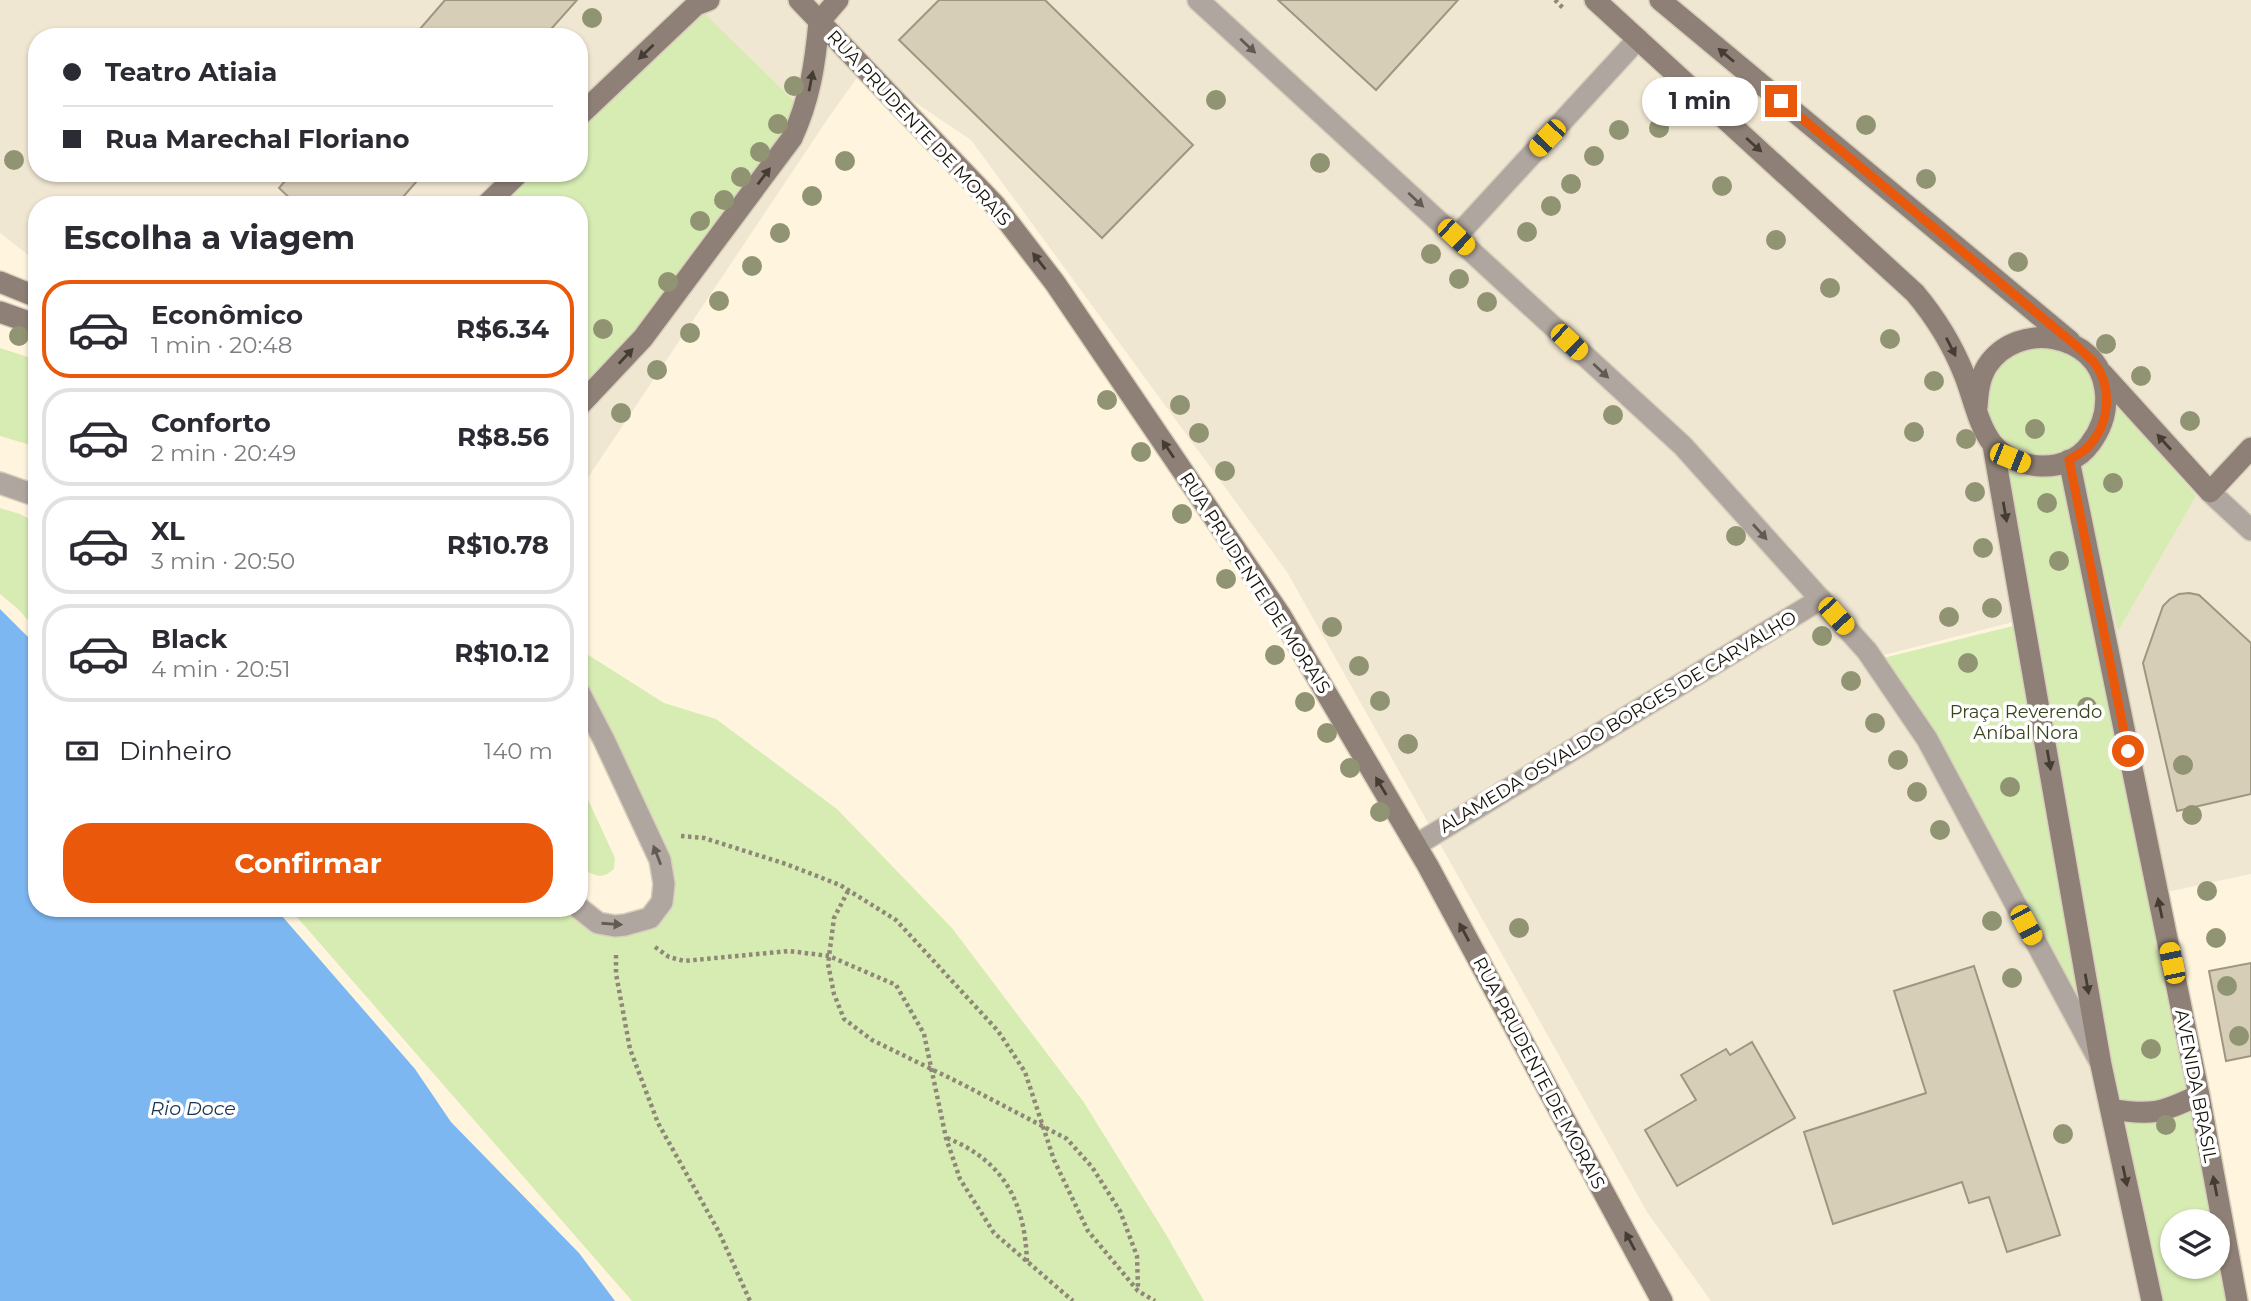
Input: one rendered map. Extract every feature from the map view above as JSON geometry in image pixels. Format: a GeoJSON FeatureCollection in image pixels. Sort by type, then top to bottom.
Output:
{"type":"FeatureCollection","features":[{"type":"Feature","properties":{"kind":"street"},"geometry":{"type":"LineString","coordinates":[[588,107],[696,5],[709,0]]}},
{"type":"Feature","properties":{"kind":"street","name":"RUA PRUDENTE DE MORAIS"},"geometry":{"type":"LineString","coordinates":[[799,0],[995,205],[1055,283],[1281,616],[1416,845],[1662,1301]]}},
{"type":"Feature","properties":{"kind":"street"},"geometry":{"type":"LineString","coordinates":[[588,396],[643,338],[792,138],[804,111],[811,85],[819,22],[838,0]]}},
{"type":"Feature","properties":{"kind":"street"},"geometry":{"type":"LineString","coordinates":[[1198,0],[1683,446],[1875,660],[1927,739],[2101,1065]]}},
{"type":"Feature","properties":{"kind":"street"},"geometry":{"type":"LineString","coordinates":[[1595,0],[1915,293],[1936,318],[1952,346],[1977,407],[1982,428],[1993,445],[2010,458],[2028,465],[2049,466],[2069,460],[2087,448],[2100,430],[2106,408],[2105,386],[2096,365]]}},
{"type":"Feature","properties":{"kind":"street"},"geometry":{"type":"LineString","coordinates":[[1673,4],[2080,349],[2210,492],[2251,530]]}},
{"type":"Feature","properties":{"kind":"street"},"geometry":{"type":"LineString","coordinates":[[1456,237],[1638,39]]}},
{"type":"Feature","properties":{"kind":"street"},"geometry":{"type":"LineString","coordinates":[[495,196],[510,182]]}},
{"type":"Feature","properties":{"kind":"street"},"geometry":{"type":"LineString","coordinates":[[0,282],[28,293]]}},
{"type":"Feature","properties":{"kind":"street"},"geometry":{"type":"LineString","coordinates":[[0,312],[28,322]]}},
{"type":"Feature","properties":{"kind":"street"},"geometry":{"type":"LineString","coordinates":[[1977,407],[1979,386],[1987,366],[2001,351],[2019,340],[2040,336],[2061,339],[2080,349]]}},
{"type":"Feature","properties":{"kind":"street"},"geometry":{"type":"LineString","coordinates":[[1993,445],[2101,1065],[2152,1301]]}},
{"type":"Feature","properties":{"kind":"street"},"geometry":{"type":"LineString","coordinates":[[2210,492],[2251,448]]}},
{"type":"Feature","properties":{"kind":"street","name":"AVENIDA BRASIL"},"geometry":{"type":"LineString","coordinates":[[2069,460],[2199,1095],[2237,1301]]}},
{"type":"Feature","properties":{"kind":"street"},"geometry":{"type":"LineString","coordinates":[[0,483],[28,493]]}},
{"type":"Feature","properties":{"kind":"street","name":"ALAMEDA OSVALDO BORGES DE CARVALHO"},"geometry":{"type":"LineString","coordinates":[[1416,845],[1821,599]]}},
{"type":"Feature","properties":{"kind":"street"},"geometry":{"type":"LineString","coordinates":[[588,709],[660,860],[664,884],[662,902],[650,918],[620,926],[598,923],[588,915]]}},
{"type":"Feature","properties":{"kind":"street"},"geometry":{"type":"LineString","coordinates":[[2111,1109],[2140,1114],[2158,1112],[2199,1095]]}},
{"type":"Feature","properties":{"kind":"path"},"geometry":{"type":"LineString","coordinates":[[649,837],[664,834],[704,838],[786,864],[840,885],[896,920],[998,1031],[1025,1072],[1054,1160],[1088,1231],[1139,1291],[1155,1301]]}},
{"type":"Feature","properties":{"kind":"path"},"geometry":{"type":"LineString","coordinates":[[848,891],[834,918],[828,964],[834,994],[844,1019],[872,1040],[1067,1139],[1092,1167],[1120,1211],[1138,1256],[1139,1291]]}},
{"type":"Feature","properties":{"kind":"path"},"geometry":{"type":"LineString","coordinates":[[750,1301],[719,1232],[659,1123],[631,1049],[616,974],[620,926],[669,957],[684,961],[789,951],[829,956],[896,985],[924,1034],[946,1138],[960,1180],[994,1233],[1073,1301]]}},
{"type":"Feature","properties":{"kind":"path"},"geometry":{"type":"LineString","coordinates":[[946,1138],[964,1145],[997,1168],[1019,1208],[1027,1239],[1027,1262]]}},
{"type":"Feature","properties":{"kind":"shaded area"},"geometry":{"type":"Polygon","coordinates":[[[0,0],[2251,0],[2251,874],[2167,892],[2049,461],[1987,446],[2013,622],[1860,661],[1923,743],[2093,1070],[2141,1301],[1711,1301],[1647,1212],[1287,572],[971,140],[864,68],[588,478],[588,196],[28,196],[28,255],[0,233],[0,0]]]}},
{"type":"Feature","properties":{"kind":"green space"},"geometry":{"type":"Polygon","coordinates":[[[696,5],[804,111],[588,394],[588,196],[495,196],[510,182],[588,182],[588,107],[696,5]]]}},
{"type":"Feature","properties":{"kind":"green space"},"geometry":{"type":"Polygon","coordinates":[[[2041,347],[2062,351],[2079,363],[2091,380],[2095,401],[2091,422],[2079,439],[2062,451],[2041,455],[2020,451],[2003,439],[1991,422],[1987,401],[1991,380],[2003,363],[2020,351],[2041,347]]]}},
{"type":"Feature","properties":{"kind":"green space"},"geometry":{"type":"Polygon","coordinates":[[[0,348],[28,357],[28,444],[0,436],[0,348]]]}},
{"type":"Feature","properties":{"kind":"green space"},"geometry":{"type":"Polygon","coordinates":[[[2114,398],[2196,496],[2118,631],[2078,461],[2114,398]]]}},
{"type":"Feature","properties":{"kind":"green space","name":"Praça Reverendo Aníbal Nora"},"geometry":{"type":"Polygon","coordinates":[[[1993,445],[2009,458],[2069,460],[2219,1209],[2160,1209],[2160,1279],[2230,1279],[2230,1266],[2237,1301],[2152,1301],[2101,1065],[1875,660],[2025,623],[1993,445]]]}},
{"type":"Feature","properties":{"kind":"green space"},"geometry":{"type":"Polygon","coordinates":[[[0,508],[28,518],[28,620],[0,594],[0,508]]]}},
{"type":"Feature","properties":{"kind":"green space"},"geometry":{"type":"Polygon","coordinates":[[[588,655],[664,703],[716,719],[837,809],[952,928],[1083,1101],[1204,1301],[632,1301],[297,917],[577,917],[595,932],[621,931],[670,885],[588,702],[588,655]]]}},
{"type":"Feature","properties":{"kind":"green space"},"geometry":{"type":"Polygon","coordinates":[[[588,800],[615,858],[614,869],[609,873],[601,876],[588,871],[588,800]]]}},
{"type":"Feature","properties":{"kind":"water","name":"Rio Doce"},"geometry":{"type":"Polygon","coordinates":[[[0,609],[28,637],[28,917],[283,917],[415,1069],[451,1122],[579,1253],[615,1301],[0,1301],[0,609]]]}},
{"type":"Feature","properties":{"kind":"building"},"geometry":{"type":"Polygon","coordinates":[[[445,0],[577,0],[552,28],[421,28],[445,0]]]}},
{"type":"Feature","properties":{"kind":"building"},"geometry":{"type":"Polygon","coordinates":[[[939,0],[1045,0],[1193,145],[1102,238],[899,40],[939,0]]]}},
{"type":"Feature","properties":{"kind":"building"},"geometry":{"type":"Polygon","coordinates":[[[1278,0],[1458,0],[1376,90],[1278,0]]]}},
{"type":"Feature","properties":{"kind":"building"},"geometry":{"type":"Polygon","coordinates":[[[284,182],[416,182],[404,196],[287,196],[279,188],[284,182]]]}},
{"type":"Feature","properties":{"kind":"building"},"geometry":{"type":"Polygon","coordinates":[[[2179,594],[2199,595],[2251,643],[2251,794],[2177,811],[2143,663],[2163,606],[2179,594]]]}},
{"type":"Feature","properties":{"kind":"building"},"geometry":{"type":"Polygon","coordinates":[[[2251,963],[2251,1056],[2226,1061],[2209,971],[2251,963]]]}},
{"type":"Feature","properties":{"kind":"building"},"geometry":{"type":"Polygon","coordinates":[[[1974,966],[2060,1235],[2007,1252],[1989,1197],[1969,1203],[1962,1182],[1833,1224],[1804,1132],[1926,1093],[1894,991],[1974,966]]]}},
{"type":"Feature","properties":{"kind":"building"},"geometry":{"type":"Polygon","coordinates":[[[1752,1042],[1795,1118],[1677,1186],[1645,1130],[1696,1100],[1681,1075],[1726,1049],[1730,1055],[1752,1042]]]}},
{"type":"Feature","properties":{"kind":"route"},"geometry":{"type":"LineString","coordinates":[[1781,101],[2096,365],[2105,386],[2106,408],[2100,430],[2087,448],[2069,460],[2128,751]]}}]}
